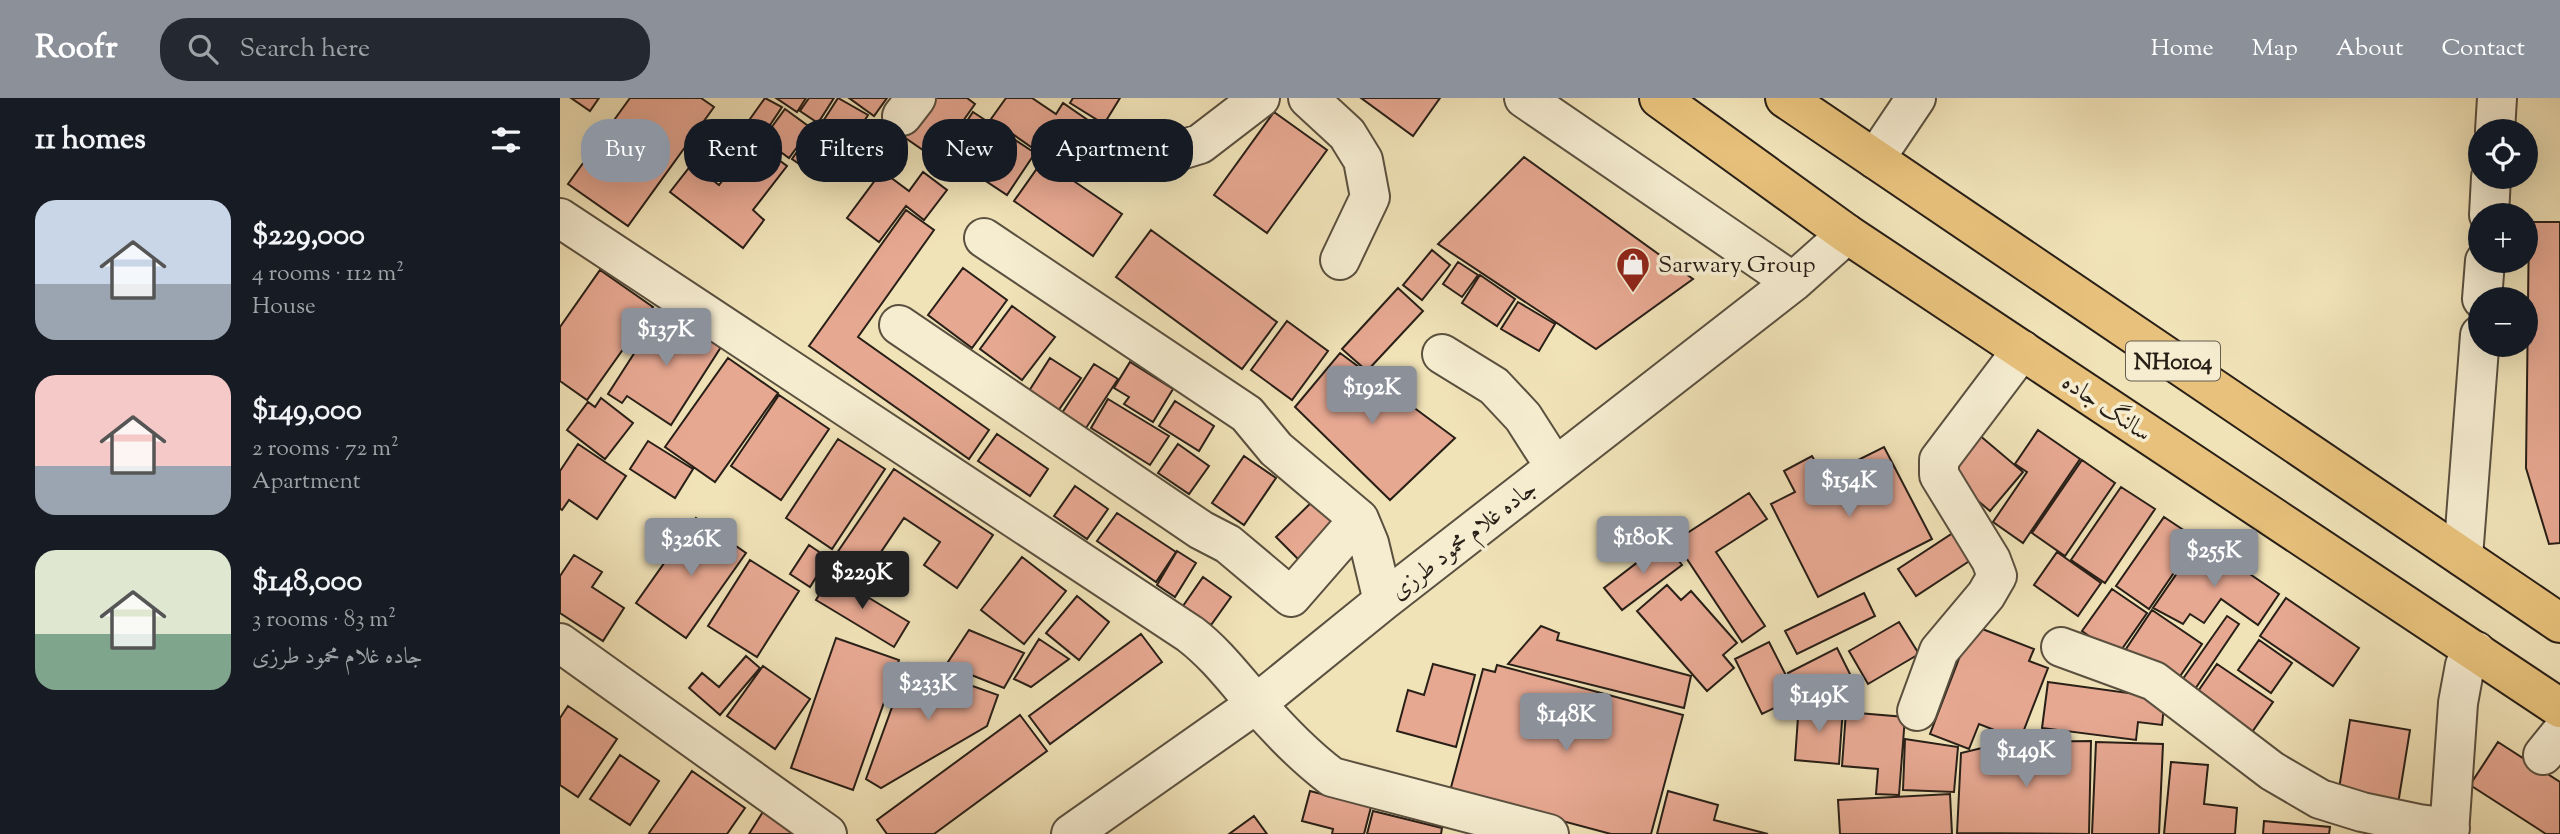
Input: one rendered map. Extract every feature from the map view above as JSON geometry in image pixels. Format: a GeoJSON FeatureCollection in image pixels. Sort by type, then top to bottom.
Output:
{"type":"FeatureCollection","features":[{"type":"Feature","properties":{"kind":"highway","name":"سالنگ جاده"},"geometry":{"type":"LineString","coordinates":[[1659,98],[1846,234],[2560,708]]}},
{"type":"Feature","properties":{"kind":"highway","name":"NH0104"},"geometry":{"type":"LineString","coordinates":[[1785,98],[2560,623]]}},
{"type":"Feature","properties":{"kind":"street"},"geometry":{"type":"LineString","coordinates":[[1193,146],[1200,144],[1260,98]]}},
{"type":"Feature","properties":{"kind":"street"},"geometry":{"type":"LineString","coordinates":[[1308,98],[1347,134],[1363,160],[1370,197],[1340,260]]}},
{"type":"Feature","properties":{"kind":"street"},"geometry":{"type":"LineString","coordinates":[[1524,98],[1793,282]]}},
{"type":"Feature","properties":{"kind":"street"},"geometry":{"type":"LineString","coordinates":[[1875,159],[1916,98]]}},
{"type":"Feature","properties":{"kind":"street"},"geometry":{"type":"LineString","coordinates":[[2496,119],[2497,98]]}},
{"type":"Feature","properties":{"kind":"street"},"geometry":{"type":"LineString","coordinates":[[560,218],[1190,634],[1211,650],[1256,704],[1308,759],[1332,777],[1549,834]]}},
{"type":"Feature","properties":{"kind":"street","name":"جاده غلام‌ محمود طرزی"},"geometry":{"type":"LineString","coordinates":[[1071,834],[1256,704],[1383,601],[1793,282],[1846,234]]}},
{"type":"Feature","properties":{"kind":"street"},"geometry":{"type":"LineString","coordinates":[[984,238],[1247,414],[1276,449],[1359,519],[1369,543],[1383,601]]}},
{"type":"Feature","properties":{"kind":"street"},"geometry":{"type":"LineString","coordinates":[[899,325],[1201,530],[1228,544],[1292,597],[1359,519]]}},
{"type":"Feature","properties":{"kind":"street"},"geometry":{"type":"LineString","coordinates":[[1917,711],[1939,651],[1986,595],[1997,576],[1939,475],[1939,460],[2022,350]]}},
{"type":"Feature","properties":{"kind":"street"},"geometry":{"type":"LineString","coordinates":[[1441,354],[1494,386],[1523,417],[1555,467]]}},
{"type":"Feature","properties":{"kind":"street"},"geometry":{"type":"LineString","coordinates":[[2463,557],[2478,357]]}},
{"type":"Feature","properties":{"kind":"street"},"geometry":{"type":"LineString","coordinates":[[560,643],[827,834]]}},
{"type":"Feature","properties":{"kind":"street"},"geometry":{"type":"LineString","coordinates":[[2061,647],[2154,681],[2272,771],[2320,799],[2362,812],[2449,831],[2458,703],[2465,665],[2476,651]]}},
{"type":"Feature","properties":{"kind":"building"},"geometry":{"type":"Polygon","coordinates":[[[571,98],[599,98],[590,111],[571,98]]]}},
{"type":"Feature","properties":{"kind":"building"},"geometry":{"type":"Polygon","coordinates":[[[630,98],[701,98],[714,107],[705,119],[684,119],[684,149],[670,168],[670,119],[615,119],[630,98]]]}},
{"type":"Feature","properties":{"kind":"building"},"geometry":{"type":"Polygon","coordinates":[[[765,98],[782,107],[774,119],[750,119],[765,98]]]}},
{"type":"Feature","properties":{"kind":"building"},"geometry":{"type":"Polygon","coordinates":[[[776,98],[806,98],[797,112],[776,98]]]}},
{"type":"Feature","properties":{"kind":"building"},"geometry":{"type":"Polygon","coordinates":[[[809,98],[834,98],[821,119],[812,119],[800,111],[809,98]]]}},
{"type":"Feature","properties":{"kind":"building"},"geometry":{"type":"Polygon","coordinates":[[[838,98],[868,115],[865,119],[824,119],[838,98]]]}},
{"type":"Feature","properties":{"kind":"building"},"geometry":{"type":"Polygon","coordinates":[[[849,98],[887,98],[874,116],[849,98]]]}},
{"type":"Feature","properties":{"kind":"building"},"geometry":{"type":"Polygon","coordinates":[[[932,98],[967,98],[975,104],[964,119],[922,119],[922,149],[908,140],[908,131],[932,98]]]}},
{"type":"Feature","properties":{"kind":"building"},"geometry":{"type":"Polygon","coordinates":[[[1006,98],[1032,98],[1056,114],[1063,103],[1086,119],[1031,119],[1031,147],[1017,137],[1017,119],[991,119],[1006,98]]]}},
{"type":"Feature","properties":{"kind":"building"},"geometry":{"type":"Polygon","coordinates":[[[1073,98],[1120,98],[1107,119],[1096,119],[1070,103],[1073,98]]]}},
{"type":"Feature","properties":{"kind":"building"},"geometry":{"type":"Polygon","coordinates":[[[1361,98],[1440,98],[1413,136],[1361,98]]]}},
{"type":"Feature","properties":{"kind":"building"},"geometry":{"type":"Polygon","coordinates":[[[785,109],[799,119],[796,119],[796,148],[789,158],[782,153],[782,119],[778,119],[785,109]]]}},
{"type":"Feature","properties":{"kind":"building"},"geometry":{"type":"Polygon","coordinates":[[[973,112],[984,119],[968,119],[973,112]]]}},
{"type":"Feature","properties":{"kind":"building"},"geometry":{"type":"Polygon","coordinates":[[[1274,112],[1327,150],[1267,233],[1214,195],[1274,112]]]}},
{"type":"Feature","properties":{"kind":"building"},"geometry":{"type":"Polygon","coordinates":[[[1017,141],[1031,150],[1031,159],[1017,180],[1017,141]]]}},
{"type":"Feature","properties":{"kind":"building"},"geometry":{"type":"Polygon","coordinates":[[[1524,157],[1693,279],[1596,349],[1438,244],[1524,157]]]}},
{"type":"Feature","properties":{"kind":"building"},"geometry":{"type":"Polygon","coordinates":[[[581,166],[581,182],[660,182],[628,226],[568,184],[581,166]]]}},
{"type":"Feature","properties":{"kind":"building"},"geometry":{"type":"Polygon","coordinates":[[[922,173],[922,182],[936,182],[947,190],[924,220],[906,206],[879,242],[847,218],[874,182],[897,182],[909,191],[922,173]]]}},
{"type":"Feature","properties":{"kind":"building"},"geometry":{"type":"Polygon","coordinates":[[[684,174],[684,182],[715,182],[719,185],[721,182],[775,182],[753,210],[764,220],[743,248],[670,192],[684,174]]]}},
{"type":"Feature","properties":{"kind":"building"},"geometry":{"type":"Polygon","coordinates":[[[1031,177],[1031,182],[1075,182],[1122,214],[1093,256],[1014,201],[1031,177]]]}},
{"type":"Feature","properties":{"kind":"building"},"geometry":{"type":"Polygon","coordinates":[[[987,182],[1016,182],[1007,195],[987,182]]]}},
{"type":"Feature","properties":{"kind":"building"},"geometry":{"type":"Polygon","coordinates":[[[906,210],[934,230],[858,337],[989,430],[969,459],[809,346],[906,210]]]}},
{"type":"Feature","properties":{"kind":"building"},"geometry":{"type":"Polygon","coordinates":[[[2538,222],[2560,222],[2560,543],[2549,544],[2526,468],[2527,357],[2538,357],[2538,287],[2528,287],[2528,273],[2538,273],[2538,222]]]}},
{"type":"Feature","properties":{"kind":"building"},"geometry":{"type":"Polygon","coordinates":[[[1151,230],[1277,322],[1242,369],[1116,277],[1151,230]]]}},
{"type":"Feature","properties":{"kind":"building"},"geometry":{"type":"Polygon","coordinates":[[[1432,250],[1450,265],[1422,300],[1403,285],[1432,250]]]}},
{"type":"Feature","properties":{"kind":"building"},"geometry":{"type":"Polygon","coordinates":[[[1458,262],[1478,275],[1462,297],[1443,284],[1458,262]]]}},
{"type":"Feature","properties":{"kind":"building"},"geometry":{"type":"Polygon","coordinates":[[[963,268],[1007,300],[972,348],[928,315],[963,268]]]}},
{"type":"Feature","properties":{"kind":"building"},"geometry":{"type":"Polygon","coordinates":[[[600,270],[653,307],[587,400],[560,381],[560,327],[600,270]]]}},
{"type":"Feature","properties":{"kind":"building"},"geometry":{"type":"Polygon","coordinates":[[[1480,275],[1515,299],[1497,326],[1462,303],[1480,275]]]}},
{"type":"Feature","properties":{"kind":"building"},"geometry":{"type":"Polygon","coordinates":[[[1398,288],[1423,311],[1367,371],[1342,349],[1398,288]]]}},
{"type":"Feature","properties":{"kind":"building"},"geometry":{"type":"Polygon","coordinates":[[[1518,302],[1555,324],[1539,351],[1501,329],[1518,302]]]}},
{"type":"Feature","properties":{"kind":"building"},"geometry":{"type":"Polygon","coordinates":[[[1012,306],[1055,337],[1022,380],[980,349],[1012,306]]]}},
{"type":"Feature","properties":{"kind":"building"},"geometry":{"type":"Polygon","coordinates":[[[662,310],[721,347],[671,425],[627,396],[622,403],[608,394],[662,310]]]}},
{"type":"Feature","properties":{"kind":"building"},"geometry":{"type":"Polygon","coordinates":[[[1287,321],[1328,351],[1292,400],[1251,370],[1287,321]]]}},
{"type":"Feature","properties":{"kind":"building"},"geometry":{"type":"Polygon","coordinates":[[[1340,353],[1455,438],[1390,500],[1295,407],[1340,353]]]}},
{"type":"Feature","properties":{"kind":"building"},"geometry":{"type":"Polygon","coordinates":[[[728,358],[778,393],[715,482],[665,447],[728,358]]]}},
{"type":"Feature","properties":{"kind":"building"},"geometry":{"type":"Polygon","coordinates":[[[1050,358],[1081,378],[1058,411],[1029,391],[1050,358]]]}},
{"type":"Feature","properties":{"kind":"building"},"geometry":{"type":"Polygon","coordinates":[[[1130,362],[1173,389],[1153,422],[1124,404],[1129,397],[1114,388],[1130,362]]]}},
{"type":"Feature","properties":{"kind":"building"},"geometry":{"type":"Polygon","coordinates":[[[1094,364],[1118,379],[1086,428],[1062,413],[1094,364]]]}},
{"type":"Feature","properties":{"kind":"building"},"geometry":{"type":"Polygon","coordinates":[[[779,395],[829,429],[781,500],[731,466],[779,395]]]}},
{"type":"Feature","properties":{"kind":"building"},"geometry":{"type":"Polygon","coordinates":[[[601,398],[633,423],[605,459],[567,430],[588,402],[595,407],[601,398]]]}},
{"type":"Feature","properties":{"kind":"building"},"geometry":{"type":"Polygon","coordinates":[[[1108,399],[1169,436],[1150,465],[1091,428],[1108,399]]]}},
{"type":"Feature","properties":{"kind":"building"},"geometry":{"type":"Polygon","coordinates":[[[1175,401],[1214,426],[1199,451],[1159,426],[1175,401]]]}},
{"type":"Feature","properties":{"kind":"building"},"geometry":{"type":"Polygon","coordinates":[[[2038,430],[2080,459],[2023,543],[1993,522],[2027,472],[2015,464],[2038,430]]]}},
{"type":"Feature","properties":{"kind":"building"},"geometry":{"type":"Polygon","coordinates":[[[997,434],[1048,469],[1030,496],[978,461],[997,434]]]}},
{"type":"Feature","properties":{"kind":"building"},"geometry":{"type":"Polygon","coordinates":[[[1978,434],[2023,472],[1990,511],[1945,473],[1978,434]]]}},
{"type":"Feature","properties":{"kind":"building"},"geometry":{"type":"Polygon","coordinates":[[[838,439],[885,469],[832,549],[786,518],[838,439]]]}},
{"type":"Feature","properties":{"kind":"building"},"geometry":{"type":"Polygon","coordinates":[[[648,441],[693,469],[675,498],[630,469],[648,441]]]}},
{"type":"Feature","properties":{"kind":"building"},"geometry":{"type":"Polygon","coordinates":[[[578,444],[626,476],[597,519],[569,500],[562,510],[560,509],[560,471],[578,444]]]}},
{"type":"Feature","properties":{"kind":"building"},"geometry":{"type":"Polygon","coordinates":[[[1178,444],[1209,466],[1189,494],[1158,473],[1178,444]]]}},
{"type":"Feature","properties":{"kind":"building"},"geometry":{"type":"Polygon","coordinates":[[[1884,447],[1932,539],[1818,597],[1771,504],[1795,492],[1784,471],[1812,456],[1824,477],[1884,447]]]}},
{"type":"Feature","properties":{"kind":"building"},"geometry":{"type":"Polygon","coordinates":[[[1244,456],[1276,478],[1244,525],[1212,503],[1244,456]]]}},
{"type":"Feature","properties":{"kind":"building"},"geometry":{"type":"Polygon","coordinates":[[[2082,460],[2115,483],[2065,556],[2032,533],[2082,460]]]}},
{"type":"Feature","properties":{"kind":"building"},"geometry":{"type":"Polygon","coordinates":[[[894,469],[993,535],[957,588],[924,565],[940,542],[904,518],[856,589],[826,569],[894,469]]]}},
{"type":"Feature","properties":{"kind":"building"},"geometry":{"type":"Polygon","coordinates":[[[1075,486],[1108,509],[1087,539],[1054,516],[1075,486]]]}},
{"type":"Feature","properties":{"kind":"building"},"geometry":{"type":"Polygon","coordinates":[[[2121,487],[2155,509],[2105,583],[2071,560],[2121,487]]]}},
{"type":"Feature","properties":{"kind":"building"},"geometry":{"type":"Polygon","coordinates":[[[1749,493],[1767,519],[1716,552],[1765,626],[1742,642],[1675,541],[1749,493]]]}},
{"type":"Feature","properties":{"kind":"building"},"geometry":{"type":"Polygon","coordinates":[[[1320,494],[1347,521],[1303,564],[1276,537],[1320,494]]]}},
{"type":"Feature","properties":{"kind":"building"},"geometry":{"type":"Polygon","coordinates":[[[1117,513],[1176,552],[1156,582],[1097,541],[1117,513]]]}},
{"type":"Feature","properties":{"kind":"building"},"geometry":{"type":"Polygon","coordinates":[[[2164,517],[2197,539],[2149,609],[2116,586],[2164,517]]]}},
{"type":"Feature","properties":{"kind":"building"},"geometry":{"type":"Polygon","coordinates":[[[696,518],[746,553],[686,638],[636,603],[696,518]]]}},
{"type":"Feature","properties":{"kind":"building"},"geometry":{"type":"Polygon","coordinates":[[[1959,529],[1977,556],[1916,596],[1898,569],[1959,529]]]}},
{"type":"Feature","properties":{"kind":"building"},"geometry":{"type":"Polygon","coordinates":[[[2200,540],[2279,594],[2258,625],[2221,599],[2204,623],[2190,614],[2183,624],[2153,608],[2200,540]]]}},
{"type":"Feature","properties":{"kind":"building"},"geometry":{"type":"Polygon","coordinates":[[[1664,542],[1682,565],[1622,610],[1604,588],[1664,542]]]}},
{"type":"Feature","properties":{"kind":"building"},"geometry":{"type":"Polygon","coordinates":[[[809,545],[828,558],[810,587],[790,574],[809,545]]]}},
{"type":"Feature","properties":{"kind":"building"},"geometry":{"type":"Polygon","coordinates":[[[1177,551],[1196,563],[1175,597],[1157,585],[1177,551]]]}},
{"type":"Feature","properties":{"kind":"building"},"geometry":{"type":"Polygon","coordinates":[[[2057,552],[2101,583],[2078,616],[2034,585],[2057,552]]]}},
{"type":"Feature","properties":{"kind":"building"},"geometry":{"type":"Polygon","coordinates":[[[574,555],[602,572],[592,587],[624,608],[603,641],[560,613],[560,576],[574,555]]]}},
{"type":"Feature","properties":{"kind":"building"},"geometry":{"type":"Polygon","coordinates":[[[1022,557],[1066,591],[1024,644],[981,610],[1022,557]]]}},
{"type":"Feature","properties":{"kind":"building"},"geometry":{"type":"Polygon","coordinates":[[[750,560],[799,591],[757,657],[708,626],[750,560]]]}},
{"type":"Feature","properties":{"kind":"building"},"geometry":{"type":"Polygon","coordinates":[[[831,575],[909,622],[894,647],[816,600],[831,575]]]}},
{"type":"Feature","properties":{"kind":"building"},"geometry":{"type":"Polygon","coordinates":[[[1203,577],[1231,597],[1211,625],[1183,606],[1203,577]]]}},
{"type":"Feature","properties":{"kind":"building"},"geometry":{"type":"Polygon","coordinates":[[[1667,585],[1681,600],[1691,591],[1737,643],[1723,655],[1734,668],[1707,691],[1637,611],[1667,585]]]}},
{"type":"Feature","properties":{"kind":"building"},"geometry":{"type":"Polygon","coordinates":[[[2112,589],[2147,613],[2117,656],[2082,631],[2112,589]]]}},
{"type":"Feature","properties":{"kind":"building"},"geometry":{"type":"Polygon","coordinates":[[[1864,593],[1875,616],[1797,654],[1785,631],[1864,593]]]}},
{"type":"Feature","properties":{"kind":"building"},"geometry":{"type":"Polygon","coordinates":[[[1077,596],[1109,622],[1079,660],[1046,633],[1077,596]]]}},
{"type":"Feature","properties":{"kind":"building"},"geometry":{"type":"Polygon","coordinates":[[[2286,598],[2359,648],[2333,686],[2260,636],[2286,598]]]}},
{"type":"Feature","properties":{"kind":"building"},"geometry":{"type":"Polygon","coordinates":[[[2152,610],[2202,644],[2174,685],[2124,652],[2152,610]]]}},
{"type":"Feature","properties":{"kind":"building"},"geometry":{"type":"Polygon","coordinates":[[[2227,616],[2239,624],[2193,692],[2180,683],[2227,616]]]}},
{"type":"Feature","properties":{"kind":"building"},"geometry":{"type":"Polygon","coordinates":[[[1899,622],[1919,654],[1868,684],[1849,651],[1899,622]]]}},
{"type":"Feature","properties":{"kind":"building"},"geometry":{"type":"Polygon","coordinates":[[[1972,625],[2034,649],[2029,661],[2048,668],[2020,740],[1979,724],[1969,749],[1930,734],[1972,625]]]}},
{"type":"Feature","properties":{"kind":"building"},"geometry":{"type":"Polygon","coordinates":[[[1541,626],[1559,633],[1557,640],[1691,676],[1684,708],[1508,664],[1541,626]]]}},
{"type":"Feature","properties":{"kind":"building"},"geometry":{"type":"Polygon","coordinates":[[[969,630],[1024,653],[1004,688],[946,665],[969,630]]]}},
{"type":"Feature","properties":{"kind":"building"},"geometry":{"type":"Polygon","coordinates":[[[1141,634],[1162,662],[1050,744],[1029,716],[1141,634]]]}},
{"type":"Feature","properties":{"kind":"building"},"geometry":{"type":"Polygon","coordinates":[[[836,638],[899,660],[853,790],[791,768],[836,638]]]}},
{"type":"Feature","properties":{"kind":"building"},"geometry":{"type":"Polygon","coordinates":[[[1039,639],[1069,659],[1031,687],[1014,679],[1039,639]]]}},
{"type":"Feature","properties":{"kind":"building"},"geometry":{"type":"Polygon","coordinates":[[[2259,640],[2292,663],[2271,693],[2238,670],[2259,640]]]}},
{"type":"Feature","properties":{"kind":"building"},"geometry":{"type":"Polygon","coordinates":[[[1769,642],[1797,697],[1762,714],[1735,659],[1769,642]]]}},
{"type":"Feature","properties":{"kind":"building"},"geometry":{"type":"Polygon","coordinates":[[[1837,648],[1851,676],[1803,701],[1788,673],[1837,648]]]}},
{"type":"Feature","properties":{"kind":"building"},"geometry":{"type":"Polygon","coordinates":[[[746,656],[760,668],[720,715],[689,688],[702,673],[719,687],[746,656]]]}},
{"type":"Feature","properties":{"kind":"building"},"geometry":{"type":"Polygon","coordinates":[[[908,663],[998,695],[987,726],[881,788],[866,779],[908,663]]]}},
{"type":"Feature","properties":{"kind":"building"},"geometry":{"type":"Polygon","coordinates":[[[1433,664],[1475,675],[1456,747],[1397,731],[1408,690],[1424,695],[1433,664]]]}},
{"type":"Feature","properties":{"kind":"building"},"geometry":{"type":"Polygon","coordinates":[[[2217,664],[2273,702],[2250,735],[2194,697],[2217,664]]]}},
{"type":"Feature","properties":{"kind":"building"},"geometry":{"type":"Polygon","coordinates":[[[1497,665],[1683,715],[1651,834],[1611,834],[1450,791],[1483,669],[1495,672],[1497,665]]]}},
{"type":"Feature","properties":{"kind":"building"},"geometry":{"type":"Polygon","coordinates":[[[763,666],[810,699],[775,749],[727,716],[763,666]]]}},
{"type":"Feature","properties":{"kind":"building"},"geometry":{"type":"Polygon","coordinates":[[[2048,682],[2165,698],[2162,725],[2138,722],[2136,740],[2042,728],[2048,682]]]}},
{"type":"Feature","properties":{"kind":"building"},"geometry":{"type":"Polygon","coordinates":[[[1799,703],[1843,707],[1839,764],[1795,760],[1799,703]]]}},
{"type":"Feature","properties":{"kind":"building"},"geometry":{"type":"Polygon","coordinates":[[[568,706],[617,739],[578,797],[560,785],[560,718],[568,706]]]}},
{"type":"Feature","properties":{"kind":"building"},"geometry":{"type":"Polygon","coordinates":[[[1846,712],[1905,717],[1899,795],[1876,794],[1878,769],[1842,766],[1846,712]]]}},
{"type":"Feature","properties":{"kind":"building"},"geometry":{"type":"Polygon","coordinates":[[[1020,715],[1047,751],[934,834],[887,834],[877,820],[1020,715]]]}},
{"type":"Feature","properties":{"kind":"building"},"geometry":{"type":"Polygon","coordinates":[[[2350,720],[2410,730],[2398,804],[2338,795],[2350,720]]]}},
{"type":"Feature","properties":{"kind":"building"},"geometry":{"type":"Polygon","coordinates":[[[1905,739],[1958,747],[1954,792],[1903,790],[1905,739]]]}},
{"type":"Feature","properties":{"kind":"building"},"geometry":{"type":"Polygon","coordinates":[[[2091,741],[2089,834],[1957,833],[1961,753],[2007,742],[2091,741]]]}},
{"type":"Feature","properties":{"kind":"building"},"geometry":{"type":"Polygon","coordinates":[[[2096,742],[2163,744],[2159,834],[2092,834],[2096,742]]]}},
{"type":"Feature","properties":{"kind":"building"},"geometry":{"type":"Polygon","coordinates":[[[2498,742],[2560,782],[2560,834],[2546,834],[2470,785],[2498,742]]]}},
{"type":"Feature","properties":{"kind":"building"},"geometry":{"type":"Polygon","coordinates":[[[620,755],[659,781],[630,825],[590,799],[620,755]]]}},
{"type":"Feature","properties":{"kind":"building"},"geometry":{"type":"Polygon","coordinates":[[[2171,762],[2208,765],[2204,804],[2237,808],[2235,834],[2164,834],[2171,762]]]}},
{"type":"Feature","properties":{"kind":"building"},"geometry":{"type":"Polygon","coordinates":[[[692,771],[745,808],[727,834],[649,833],[692,771]]]}},
{"type":"Feature","properties":{"kind":"building"},"geometry":{"type":"Polygon","coordinates":[[[1310,791],[1371,807],[1364,834],[1332,834],[1333,829],[1302,821],[1310,791]]]}},
{"type":"Feature","properties":{"kind":"building"},"geometry":{"type":"Polygon","coordinates":[[[1668,791],[1718,805],[1714,820],[1768,834],[1657,834],[1668,791]]]}},
{"type":"Feature","properties":{"kind":"building"},"geometry":{"type":"Polygon","coordinates":[[[1950,794],[1952,834],[1840,834],[1838,800],[1950,794]]]}},
{"type":"Feature","properties":{"kind":"building"},"geometry":{"type":"Polygon","coordinates":[[[766,807],[810,834],[749,834],[766,807]]]}},
{"type":"Feature","properties":{"kind":"building"},"geometry":{"type":"Polygon","coordinates":[[[1373,811],[1442,828],[1441,834],[1367,834],[1373,811]]]}},
{"type":"Feature","properties":{"kind":"building"},"geometry":{"type":"Polygon","coordinates":[[[1254,816],[1267,834],[1229,834],[1254,816]]]}},
{"type":"Feature","properties":{"kind":"building"},"geometry":{"type":"Polygon","coordinates":[[[2264,821],[2330,827],[2329,834],[2263,834],[2264,821]]]}},
{"type":"Feature","properties":{"kind":"place","name":"Sarwary Group"},"geometry":{"type":"Point","coordinates":[1633,294]}}]}
